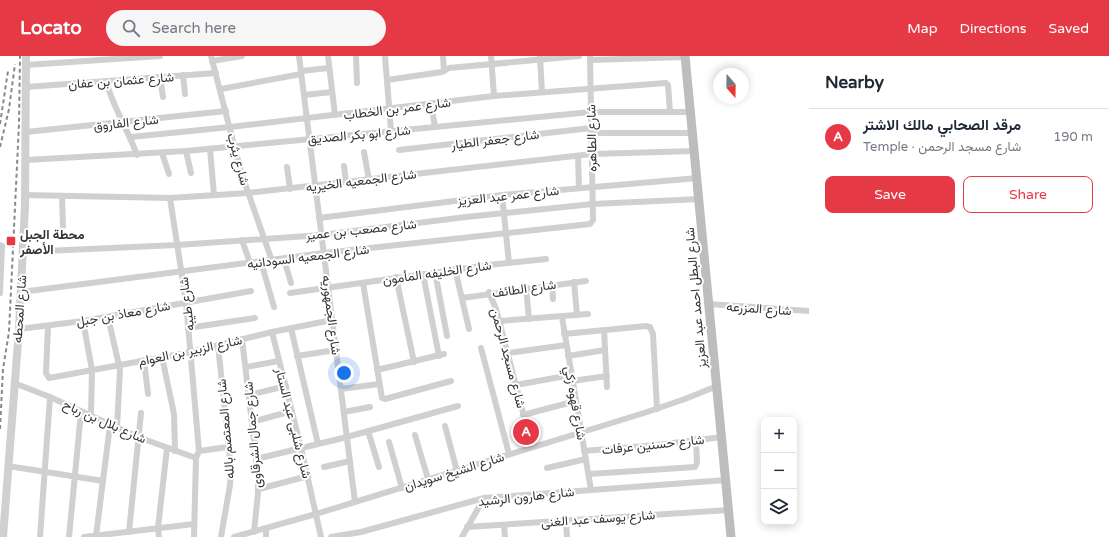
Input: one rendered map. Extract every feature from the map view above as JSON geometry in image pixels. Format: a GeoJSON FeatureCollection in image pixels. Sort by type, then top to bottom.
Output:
{"type":"FeatureCollection","features":[{"type":"Feature","properties":{"kind":"main road","name":"شارع البطل احمد عبد العزيز"},"geometry":{"type":"LineString","coordinates":[[685,57],[692,112],[708,304],[731,537]]}},
{"type":"Feature","properties":{"kind":"street"},"geometry":{"type":"LineString","coordinates":[[26,60],[160,56]]}},
{"type":"Feature","properties":{"kind":"street"},"geometry":{"type":"LineString","coordinates":[[212,58],[242,56]]}},
{"type":"Feature","properties":{"kind":"street","name":"شارع الجمهوريه"},"geometry":{"type":"LineString","coordinates":[[299,56],[355,502]]}},
{"type":"Feature","properties":{"kind":"street"},"geometry":{"type":"LineString","coordinates":[[328,56],[335,115]]}},
{"type":"Feature","properties":{"kind":"street"},"geometry":{"type":"LineString","coordinates":[[356,56],[357,83]]}},
{"type":"Feature","properties":{"kind":"street"},"geometry":{"type":"LineString","coordinates":[[385,56],[391,131]]}},
{"type":"Feature","properties":{"kind":"street"},"geometry":{"type":"LineString","coordinates":[[443,56],[444,72]]}},
{"type":"Feature","properties":{"kind":"street"},"geometry":{"type":"LineString","coordinates":[[491,56],[494,96]]}},
{"type":"Feature","properties":{"kind":"street"},"geometry":{"type":"LineString","coordinates":[[387,80],[444,72],[450,68],[492,65],[540,58],[579,56]]}},
{"type":"Feature","properties":{"kind":"street"},"geometry":{"type":"LineString","coordinates":[[590,58],[685,57]]}},
{"type":"Feature","properties":{"kind":"street","name":"شارع يثرب"},"geometry":{"type":"LineString","coordinates":[[212,58],[248,193],[272,260]]}},
{"type":"Feature","properties":{"kind":"street"},"geometry":{"type":"LineString","coordinates":[[540,58],[542,92]]}},
{"type":"Feature","properties":{"kind":"street","name":"شارع الطاهره"},"geometry":{"type":"LineString","coordinates":[[590,58],[593,220]]}},
{"type":"Feature","properties":{"kind":"street","name":"شارع المحطه"},"geometry":{"type":"LineString","coordinates":[[3,537],[19,329],[23,252],[26,160],[26,60]]}},
{"type":"Feature","properties":{"kind":"street"},"geometry":{"type":"LineString","coordinates":[[220,89],[301,72],[329,68]]}},
{"type":"Feature","properties":{"kind":"street","name":"شارع عثمان بن عفان"},"geometry":{"type":"LineString","coordinates":[[26,87],[216,72]]}},
{"type":"Feature","properties":{"kind":"street"},"geometry":{"type":"LineString","coordinates":[[183,75],[185,94]]}},
{"type":"Feature","properties":{"kind":"street"},"geometry":{"type":"LineString","coordinates":[[160,77],[163,97]]}},
{"type":"Feature","properties":{"kind":"street"},"geometry":{"type":"LineString","coordinates":[[106,81],[109,93],[131,137],[137,155]]}},
{"type":"Feature","properties":{"kind":"street","name":"شارع عمر بن الخطاب"},"geometry":{"type":"LineString","coordinates":[[131,137],[494,96],[664,83],[668,85],[670,112]]}},
{"type":"Feature","properties":{"kind":"street"},"geometry":{"type":"LineString","coordinates":[[304,95],[332,92]]}},
{"type":"Feature","properties":{"kind":"street"},"geometry":{"type":"LineString","coordinates":[[431,103],[434,127]]}},
{"type":"Feature","properties":{"kind":"street","name":"شارع الفاروق"},"geometry":{"type":"LineString","coordinates":[[26,132],[226,111]]}},
{"type":"Feature","properties":{"kind":"street","name":"شارع ابو بكر الصديق"},"geometry":{"type":"LineString","coordinates":[[26,160],[137,155],[235,147],[309,138],[591,112],[692,112]]}},
{"type":"Feature","properties":{"kind":"street","name":"شارع جعفر الطيار"},"geometry":{"type":"LineString","coordinates":[[399,150],[591,130],[694,133]]}},
{"type":"Feature","properties":{"kind":"street"},"geometry":{"type":"LineString","coordinates":[[210,149],[214,196]]}},
{"type":"Feature","properties":{"kind":"street"},"geometry":{"type":"LineString","coordinates":[[186,151],[192,173]]}},
{"type":"Feature","properties":{"kind":"street","name":"شارع الجمعيه الخيريه"},"geometry":{"type":"LineString","coordinates":[[25,196],[170,198],[214,196],[290,189],[592,154],[695,151]]}},
{"type":"Feature","properties":{"kind":"street"},"geometry":{"type":"LineString","coordinates":[[364,152],[369,180]]}},
{"type":"Feature","properties":{"kind":"street"},"geometry":{"type":"LineString","coordinates":[[162,153],[169,174]]}},
{"type":"Feature","properties":{"kind":"street"},"geometry":{"type":"LineString","coordinates":[[578,156],[579,188]]}},
{"type":"Feature","properties":{"kind":"street"},"geometry":{"type":"LineString","coordinates":[[344,166],[346,182]]}},
{"type":"Feature","properties":{"kind":"street"},"geometry":{"type":"LineString","coordinates":[[287,167],[290,189]]}},
{"type":"Feature","properties":{"kind":"street","name":"شارع عمر عبد العزيز"},"geometry":{"type":"LineString","coordinates":[[319,218],[502,195],[698,178]]}},
{"type":"Feature","properties":{"kind":"street"},"geometry":{"type":"LineString","coordinates":[[502,195],[509,263]]}},
{"type":"Feature","properties":{"kind":"street"},"geometry":{"type":"LineString","coordinates":[[62,196],[63,226]]}},
{"type":"Feature","properties":{"kind":"street","name":"شارع طيبه"},"geometry":{"type":"LineString","coordinates":[[170,198],[186,302],[199,451],[196,458]]}},
{"type":"Feature","properties":{"kind":"street","name":"شارع مصعب بن عمير"},"geometry":{"type":"LineString","coordinates":[[23,252],[177,245],[321,234],[593,204],[700,199]]}},
{"type":"Feature","properties":{"kind":"street","name":"شارع الجمعيه السودانيه"},"geometry":{"type":"LineString","coordinates":[[21,292],[250,264],[324,253],[588,225],[593,220]]}},
{"type":"Feature","properties":{"kind":"street"},"geometry":{"type":"LineString","coordinates":[[242,240],[250,264]]}},
{"type":"Feature","properties":{"kind":"street"},"geometry":{"type":"LineString","coordinates":[[0,292],[1,245]]}},
{"type":"Feature","properties":{"kind":"street"},"geometry":{"type":"LineString","coordinates":[[284,259],[292,283]]}},
{"type":"Feature","properties":{"kind":"street","name":"شارع الخليفه المأمون"},"geometry":{"type":"LineString","coordinates":[[290,293],[455,269],[546,259]]}},
{"type":"Feature","properties":{"kind":"street"},"geometry":{"type":"LineString","coordinates":[[261,262],[274,307]]}},
{"type":"Feature","properties":{"kind":"street"},"geometry":{"type":"LineString","coordinates":[[455,269],[469,329]]}},
{"type":"Feature","properties":{"kind":"street"},"geometry":{"type":"LineString","coordinates":[[436,272],[447,336]]}},
{"type":"Feature","properties":{"kind":"street"},"geometry":{"type":"LineString","coordinates":[[377,370],[442,355],[423,274]]}},
{"type":"Feature","properties":{"kind":"street"},"geometry":{"type":"LineString","coordinates":[[396,277],[414,362]]}},
{"type":"Feature","properties":{"kind":"street","name":"شارع الطائف"},"geometry":{"type":"LineString","coordinates":[[462,298],[489,292],[586,281]]}},
{"type":"Feature","properties":{"kind":"street"},"geometry":{"type":"LineString","coordinates":[[362,282],[382,397],[385,399],[451,380]]}},
{"type":"Feature","properties":{"kind":"street"},"geometry":{"type":"LineString","coordinates":[[574,282],[577,315]]}},
{"type":"Feature","properties":{"kind":"street"},"geometry":{"type":"LineString","coordinates":[[552,284],[553,299]]}},
{"type":"Feature","properties":{"kind":"street"},"geometry":{"type":"LineString","coordinates":[[526,288],[529,319]]}},
{"type":"Feature","properties":{"kind":"street","name":"شارع معاذ بن جبل"},"geometry":{"type":"LineString","coordinates":[[19,329],[108,317],[251,291]]}},
{"type":"Feature","properties":{"kind":"street","name":"شارع مسجد الرحمن"},"geometry":{"type":"LineString","coordinates":[[489,292],[500,321],[532,447]]}},
{"type":"Feature","properties":{"kind":"street","name":"شارع المزرعه"},"geometry":{"type":"LineString","coordinates":[[708,304],[809,311]]}},
{"type":"Feature","properties":{"kind":"street"},"geometry":{"type":"LineString","coordinates":[[500,321],[588,314]]}},
{"type":"Feature","properties":{"kind":"street"},"geometry":{"type":"LineString","coordinates":[[108,317],[120,364],[121,375],[117,428]]}},
{"type":"Feature","properties":{"kind":"street","name":"شارع قهوه زكي"},"geometry":{"type":"LineString","coordinates":[[562,317],[591,490]]}},
{"type":"Feature","properties":{"kind":"street"},"geometry":{"type":"LineString","coordinates":[[188,328],[255,318]]}},
{"type":"Feature","properties":{"kind":"street","name":"شارع الزبير بن العوام"},"geometry":{"type":"LineString","coordinates":[[48,326],[47,377],[191,352],[272,332],[332,320]]}},
{"type":"Feature","properties":{"kind":"street"},"geometry":{"type":"LineString","coordinates":[[83,321],[92,370],[91,416]]}},
{"type":"Feature","properties":{"kind":"street"},"geometry":{"type":"LineString","coordinates":[[564,334],[646,326],[653,331],[657,409]]}},
{"type":"Feature","properties":{"kind":"street"},"geometry":{"type":"LineString","coordinates":[[291,328],[318,444]]}},
{"type":"Feature","properties":{"kind":"street"},"geometry":{"type":"LineString","coordinates":[[604,330],[607,386]]}},
{"type":"Feature","properties":{"kind":"street","name":"شارع شلبى عبد الستار"},"geometry":{"type":"LineString","coordinates":[[272,332],[302,448],[321,537]]}},
{"type":"Feature","properties":{"kind":"street","name":"شارع جمال الشرقاوى"},"geometry":{"type":"LineString","coordinates":[[242,340],[259,489],[254,532]]}},
{"type":"Feature","properties":{"kind":"street"},"geometry":{"type":"LineString","coordinates":[[508,353],[566,345]]}},
{"type":"Feature","properties":{"kind":"street","name":"شارع المعتصم بالله"},"geometry":{"type":"LineString","coordinates":[[218,346],[231,478],[221,537]]}},
{"type":"Feature","properties":{"kind":"street"},"geometry":{"type":"LineString","coordinates":[[481,348],[509,454]]}},
{"type":"Feature","properties":{"kind":"street"},"geometry":{"type":"LineString","coordinates":[[297,356],[336,350]]}},
{"type":"Feature","properties":{"kind":"street"},"geometry":{"type":"LineString","coordinates":[[568,356],[605,350]]}},
{"type":"Feature","properties":{"kind":"street"},"geometry":{"type":"LineString","coordinates":[[162,357],[174,420],[175,451]]}},
{"type":"Feature","properties":{"kind":"street"},"geometry":{"type":"LineString","coordinates":[[144,360],[148,394]]}},
{"type":"Feature","properties":{"kind":"street"},"geometry":{"type":"LineString","coordinates":[[246,367],[279,361]]}},
{"type":"Feature","properties":{"kind":"street"},"geometry":{"type":"LineString","coordinates":[[516,385],[572,378],[607,376]]}},
{"type":"Feature","properties":{"kind":"street","name":"شارع بلال بن رباح"},"geometry":{"type":"LineString","coordinates":[[14,383],[50,397],[80,412],[138,437],[196,458]]}},
{"type":"Feature","properties":{"kind":"street"},"geometry":{"type":"LineString","coordinates":[[341,389],[379,384]]}},
{"type":"Feature","properties":{"kind":"street"},"geometry":{"type":"LineString","coordinates":[[249,395],[286,386]]}},
{"type":"Feature","properties":{"kind":"street","name":"شارع الشيخ سويدان"},"geometry":{"type":"LineString","coordinates":[[234,537],[242,536],[402,488],[657,409],[717,386]]}},
{"type":"Feature","properties":{"kind":"street"},"geometry":{"type":"LineString","coordinates":[[40,537],[46,471],[50,397]]}},
{"type":"Feature","properties":{"kind":"street"},"geometry":{"type":"LineString","coordinates":[[523,415],[576,401]]}},
{"type":"Feature","properties":{"kind":"street"},"geometry":{"type":"LineString","coordinates":[[256,460],[347,437],[458,406]]}},
{"type":"Feature","properties":{"kind":"street"},"geometry":{"type":"LineString","coordinates":[[344,412],[370,408]]}},
{"type":"Feature","properties":{"kind":"street"},"geometry":{"type":"LineString","coordinates":[[252,422],[292,411]]}},
{"type":"Feature","properties":{"kind":"street"},"geometry":{"type":"LineString","coordinates":[[69,537],[80,412]]}},
{"type":"Feature","properties":{"kind":"street"},"geometry":{"type":"LineString","coordinates":[[129,532],[141,414]]}},
{"type":"Feature","properties":{"kind":"street"},"geometry":{"type":"LineString","coordinates":[[96,536],[110,425]]}},
{"type":"Feature","properties":{"kind":"street"},"geometry":{"type":"LineString","coordinates":[[445,426],[457,471]]}},
{"type":"Feature","properties":{"kind":"street"},"geometry":{"type":"LineString","coordinates":[[368,431],[379,467]]}},
{"type":"Feature","properties":{"kind":"street"},"geometry":{"type":"LineString","coordinates":[[415,435],[428,479]]}},
{"type":"Feature","properties":{"kind":"street","name":"شارع حسنين عرفات"},"geometry":{"type":"LineString","coordinates":[[584,451],[657,446],[722,437]]}},
{"type":"Feature","properties":{"kind":"street"},"geometry":{"type":"LineString","coordinates":[[589,474],[695,467],[697,463],[696,440]]}},
{"type":"Feature","properties":{"kind":"street"},"geometry":{"type":"LineString","coordinates":[[388,442],[402,488]]}},
{"type":"Feature","properties":{"kind":"street"},"geometry":{"type":"LineString","coordinates":[[199,451],[228,447]]}},
{"type":"Feature","properties":{"kind":"street"},"geometry":{"type":"LineString","coordinates":[[159,537],[158,528],[167,448]]}},
{"type":"Feature","properties":{"kind":"street"},"geometry":{"type":"LineString","coordinates":[[194,537],[196,458]]}},
{"type":"Feature","properties":{"kind":"street"},"geometry":{"type":"LineString","coordinates":[[547,468],[586,459]]}},
{"type":"Feature","properties":{"kind":"street"},"geometry":{"type":"LineString","coordinates":[[324,466],[350,461]]}},
{"type":"Feature","properties":{"kind":"street"},"geometry":{"type":"LineString","coordinates":[[8,466],[103,481]]}},
{"type":"Feature","properties":{"kind":"street"},"geometry":{"type":"LineString","coordinates":[[259,489],[308,476]]}},
{"type":"Feature","properties":{"kind":"street","name":"شارع هارون الرشيد"},"geometry":{"type":"LineString","coordinates":[[332,537],[353,534],[484,498],[726,480]]}},
{"type":"Feature","properties":{"kind":"street"},"geometry":{"type":"LineString","coordinates":[[462,537],[484,498]]}},
{"type":"Feature","properties":{"kind":"street","name":"شارع يوسف عبد الغنى"},"geometry":{"type":"LineString","coordinates":[[467,527],[729,510]]}},
{"type":"Feature","properties":{"kind":"street"},"geometry":{"type":"LineString","coordinates":[[566,521],[567,537]]}},
{"type":"Feature","properties":{"kind":"street"},"geometry":{"type":"LineString","coordinates":[[84,537],[194,524]]}},
{"type":"Feature","properties":{"kind":"street"},"geometry":{"type":"LineString","coordinates":[[504,525],[505,537]]}},
{"type":"Feature","properties":{"kind":"street"},"geometry":{"type":"LineString","coordinates":[[266,528],[266,537]]}},
{"type":"Feature","properties":{"kind":"street"},"geometry":{"type":"LineString","coordinates":[[353,534],[361,537]]}},
{"type":"Feature","properties":{"kind":"railway"},"geometry":{"type":"LineString","coordinates":[[0,429],[3,369],[9,332],[19,124],[20,56]]}},
{"type":"Feature","properties":{"kind":"railway"},"geometry":{"type":"LineString","coordinates":[[0,147],[9,109],[15,64]]}},
{"type":"Feature","properties":{"kind":"railway"},"geometry":{"type":"LineString","coordinates":[[0,124],[8,71]]}},
{"type":"Feature","properties":{"kind":"place","name":"محطة الجبل الأصفر"},"geometry":{"type":"Point","coordinates":[11,241]}},
{"type":"Feature","properties":{"kind":"place","name":"مرقد الصحابي مالك الاشتر"},"geometry":{"type":"Point","coordinates":[526,432]}}]}
